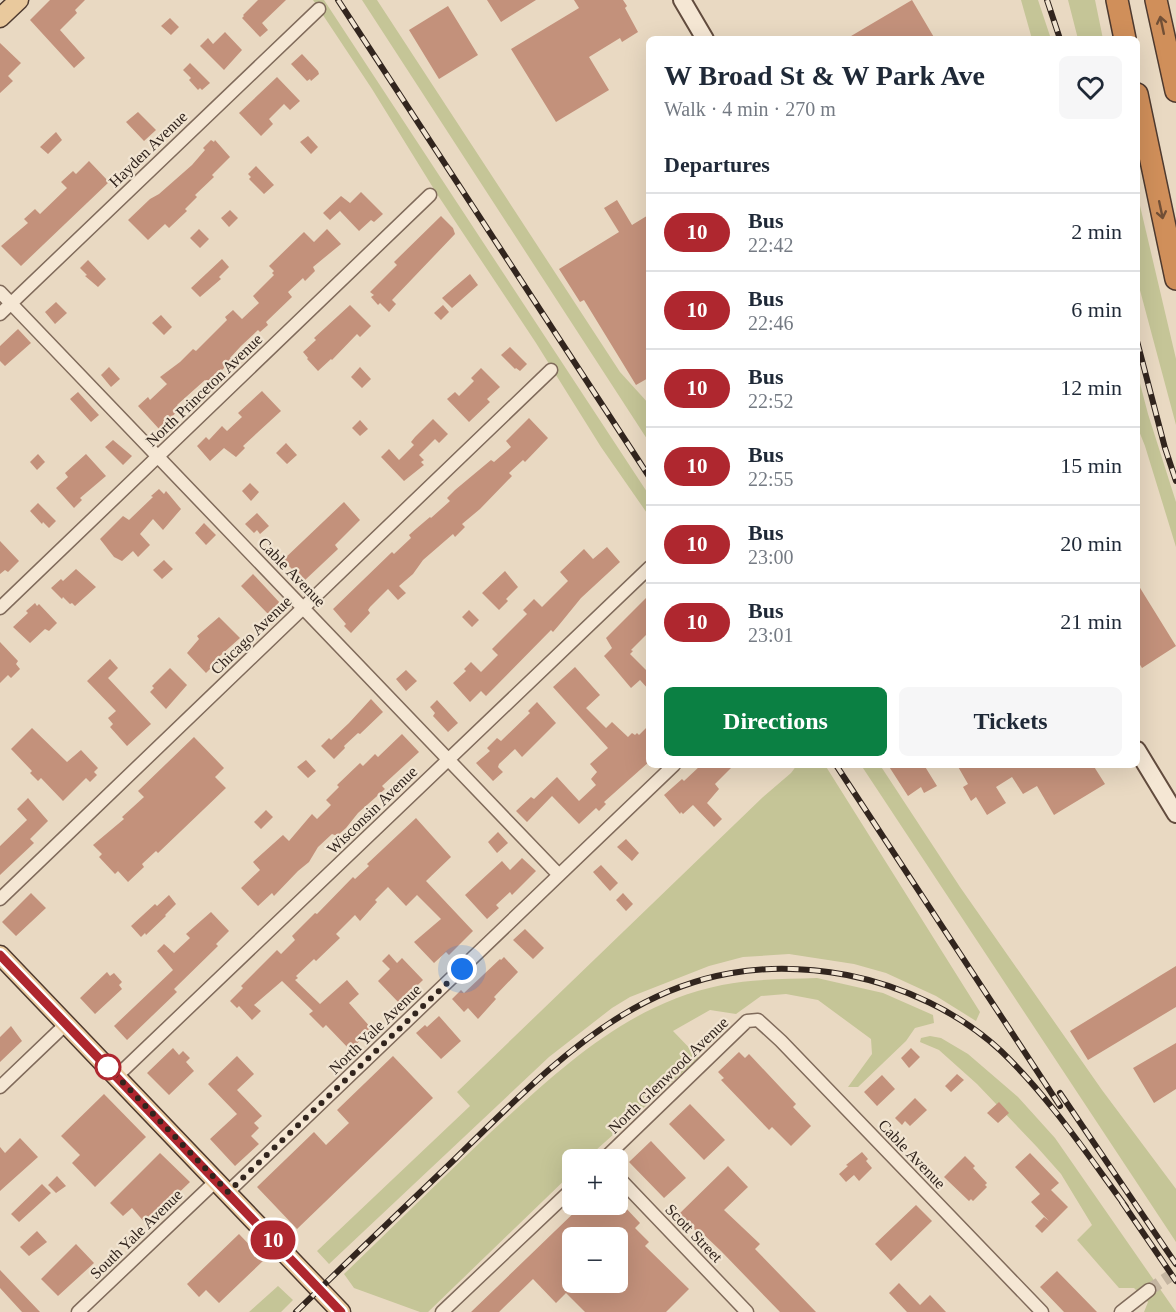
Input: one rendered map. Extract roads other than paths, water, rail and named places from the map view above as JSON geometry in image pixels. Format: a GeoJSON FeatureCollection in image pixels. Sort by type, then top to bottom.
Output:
{"type":"FeatureCollection","features":[{"type":"Feature","properties":{"kind":"highway"},"geometry":{"type":"LineString","coordinates":[[1117,0],[1124,36]]}},
{"type":"Feature","properties":{"kind":"highway"},"geometry":{"type":"LineString","coordinates":[[1156,0],[1176,91]]}},
{"type":"Feature","properties":{"kind":"highway"},"geometry":{"type":"LineString","coordinates":[[1140,108],[1176,279]]}},
{"type":"Feature","properties":{"kind":"main road"},"geometry":{"type":"LineString","coordinates":[[0,18],[19,0]]}},
{"type":"Feature","properties":{"kind":"main road"},"geometry":{"type":"LineString","coordinates":[[682,0],[703,36]]}},
{"type":"Feature","properties":{"kind":"main road"},"geometry":{"type":"LineString","coordinates":[[1140,755],[1176,814]]}},
{"type":"Feature","properties":{"kind":"main road"},"geometry":{"type":"LineString","coordinates":[[0,955],[341,1312]]}},
{"type":"Feature","properties":{"kind":"street","name":"Hayden Avenue"},"geometry":{"type":"LineString","coordinates":[[0,314],[319,9]]}},
{"type":"Feature","properties":{"kind":"street","name":"North Princeton Avenue"},"geometry":{"type":"LineString","coordinates":[[0,608],[430,195]]}},
{"type":"Feature","properties":{"kind":"street","name":"Cable Avenue"},"geometry":{"type":"LineString","coordinates":[[0,292],[559,875]]}},
{"type":"Feature","properties":{"kind":"street","name":"Chicago Avenue"},"geometry":{"type":"LineString","coordinates":[[0,899],[551,370]]}},
{"type":"Feature","properties":{"kind":"street","name":"Wisconsin Avenue"},"geometry":{"type":"LineString","coordinates":[[117,1077],[646,571]]}},
{"type":"Feature","properties":{"kind":"street","name":"North Yale Avenue"},"geometry":{"type":"LineString","coordinates":[[222,1186],[559,875],[671,768]]}},
{"type":"Feature","properties":{"kind":"street","name":"Cable Avenue"},"geometry":{"type":"LineString","coordinates":[[758,1020],[781,1041],[1042,1312]]}},
{"type":"Feature","properties":{"kind":"street","name":"North Glenwood Avenue"},"geometry":{"type":"LineString","coordinates":[[614,1149],[747,1022],[758,1020]]}},
{"type":"Feature","properties":{"kind":"street"},"geometry":{"type":"LineString","coordinates":[[0,1087],[66,1024]]}},
{"type":"Feature","properties":{"kind":"street","name":"South Yale Avenue"},"geometry":{"type":"LineString","coordinates":[[78,1312],[222,1186]]}},
{"type":"Feature","properties":{"kind":"street","name":"Scott Street"},"geometry":{"type":"LineString","coordinates":[[628,1187],[747,1312]]}},
{"type":"Feature","properties":{"kind":"street"},"geometry":{"type":"LineString","coordinates":[[442,1312],[562,1198]]}},
{"type":"Feature","properties":{"kind":"street"},"geometry":{"type":"LineString","coordinates":[[1121,1312],[1149,1290]]}},
{"type":"Feature","properties":{"kind":"tunnel"},"geometry":{"type":"LineString","coordinates":[[1149,1290],[1176,1272]]}},
{"type":"Feature","properties":{"kind":"railway"},"geometry":{"type":"LineString","coordinates":[[338,0],[646,472]]}},
{"type":"Feature","properties":{"kind":"railway"},"geometry":{"type":"LineString","coordinates":[[1047,0],[1059,36]]}},
{"type":"Feature","properties":{"kind":"railway"},"geometry":{"type":"LineString","coordinates":[[1140,352],[1176,481]]}},
{"type":"Feature","properties":{"kind":"railway"},"geometry":{"type":"LineString","coordinates":[[838,768],[1060,1106]]}},
{"type":"Feature","properties":{"kind":"railway"},"geometry":{"type":"LineString","coordinates":[[296,1312],[499,1116],[583,1042],[628,1012],[675,989],[727,974],[784,969],[847,975],[889,986],[929,1002],[949,1013],[985,1037],[1019,1069],[1067,1126],[1126,1207]]}},
{"type":"Feature","properties":{"kind":"railway"},"geometry":{"type":"LineString","coordinates":[[1060,1093],[1176,1264]]}},
{"type":"Feature","properties":{"kind":"railway"},"geometry":{"type":"LineString","coordinates":[[1122,1202],[1176,1281]]}}]}
